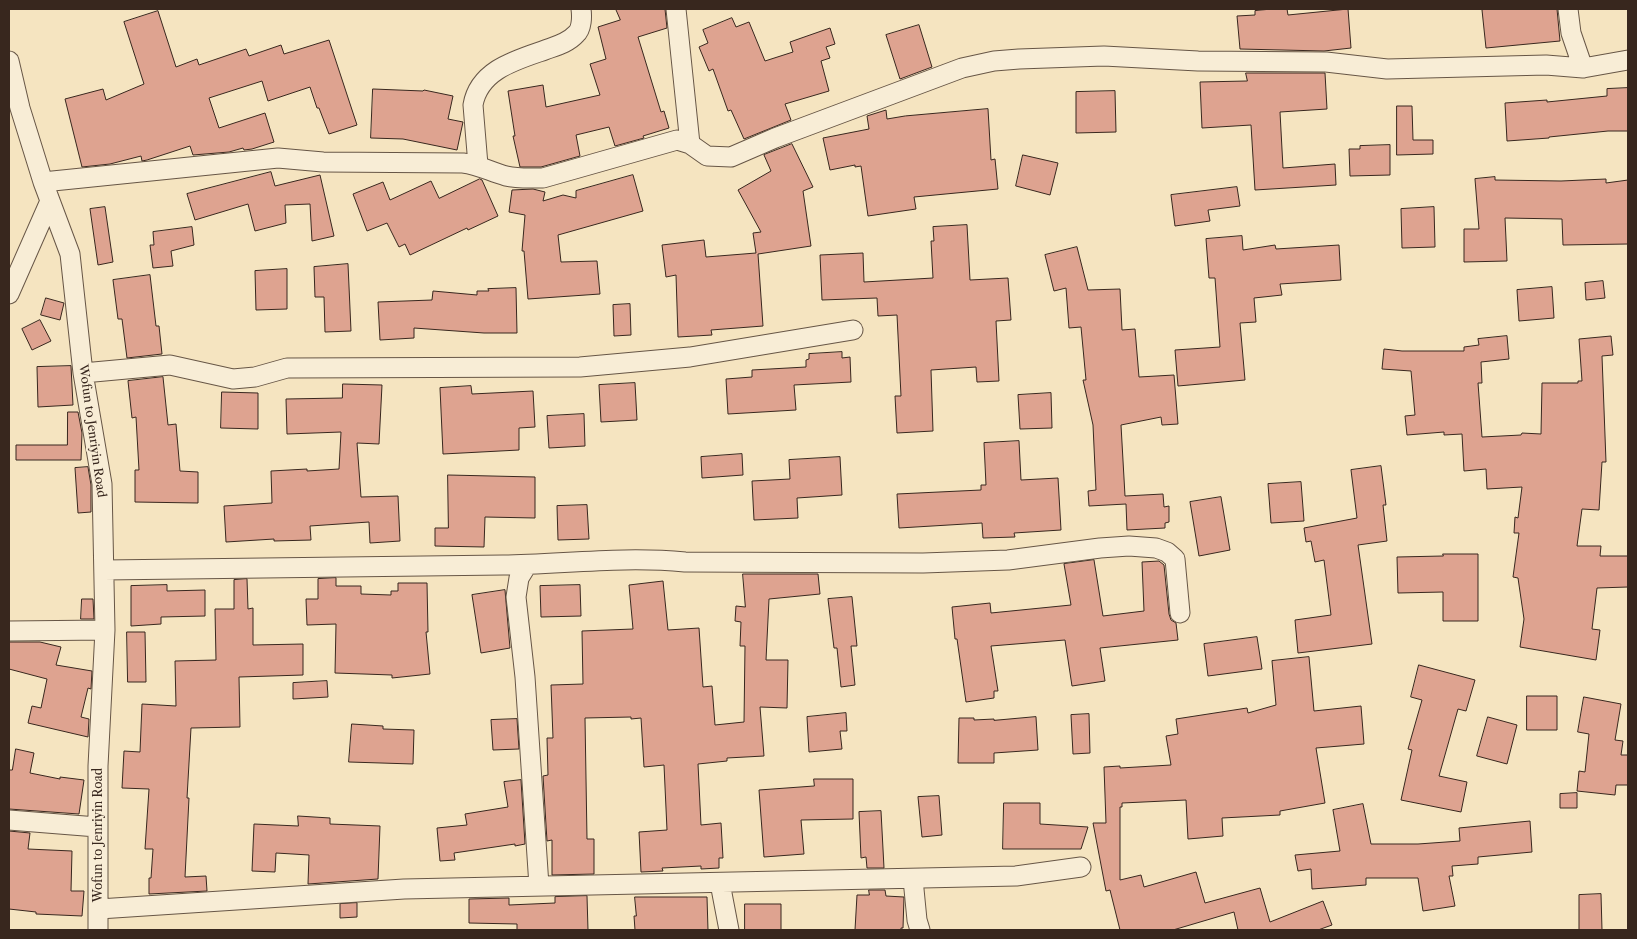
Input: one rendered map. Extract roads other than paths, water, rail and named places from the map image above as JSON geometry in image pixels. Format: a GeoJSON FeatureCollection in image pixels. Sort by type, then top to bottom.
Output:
{"type":"FeatureCollection","features":[{"type":"Feature","properties":{"kind":"street"},"geometry":{"type":"LineString","coordinates":[[478,165],[473,105],[474,96],[480,86],[491,74],[516,60],[562,44],[577,34],[582,18],[581,9]]}},
{"type":"Feature","properties":{"kind":"street"},"geometry":{"type":"LineString","coordinates":[[1568,9],[1571,33],[1583,68]]}},
{"type":"Feature","properties":{"kind":"street"},"geometry":{"type":"LineString","coordinates":[[675,10],[690,144]]}},
{"type":"Feature","properties":{"kind":"street"},"geometry":{"type":"LineString","coordinates":[[43,182],[278,158],[323,162],[463,163],[478,165],[507,176],[543,178],[677,140],[690,144],[707,156],[731,157],[775,138],[962,68],[1018,59],[1104,56],[1198,61],[1326,62],[1388,69],[1546,65],[1583,68],[1628,60]]}},
{"type":"Feature","properties":{"kind":"street","name":"Wofun to Jenriyin Road"},"geometry":{"type":"LineString","coordinates":[[9,61],[14,107],[70,254],[83,372],[102,484],[105,630],[98,766],[98,930]]}},
{"type":"Feature","properties":{"kind":"street"},"geometry":{"type":"LineString","coordinates":[[9,294],[50,201]]}},
{"type":"Feature","properties":{"kind":"street"},"geometry":{"type":"LineString","coordinates":[[83,372],[170,366],[233,379],[256,377],[287,368],[580,367],[690,357],[853,330]]}},
{"type":"Feature","properties":{"kind":"street"},"geometry":{"type":"LineString","coordinates":[[104,570],[527,565],[619,560],[923,563],[1008,560],[1129,546],[1156,548],[1167,552],[1175,558],[1180,613]]}},
{"type":"Feature","properties":{"kind":"street"},"geometry":{"type":"LineString","coordinates":[[527,565],[519,578],[516,596],[525,676],[539,886]]}},
{"type":"Feature","properties":{"kind":"street"},"geometry":{"type":"LineString","coordinates":[[9,631],[105,630]]}},
{"type":"Feature","properties":{"kind":"street"},"geometry":{"type":"LineString","coordinates":[[9,820],[97,827]]}},
{"type":"Feature","properties":{"kind":"street"},"geometry":{"type":"LineString","coordinates":[[99,908],[404,889],[1016,876],[1081,867]]}},
{"type":"Feature","properties":{"kind":"street"},"geometry":{"type":"LineString","coordinates":[[913,879],[917,920],[920,930]]}},
{"type":"Feature","properties":{"kind":"street"},"geometry":{"type":"LineString","coordinates":[[720,883],[729,930]]}}]}
